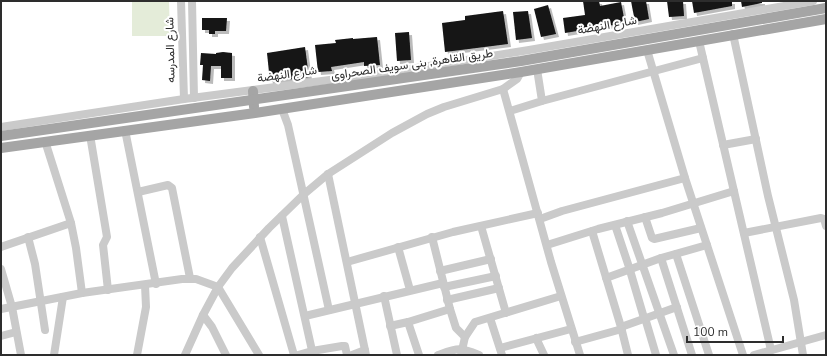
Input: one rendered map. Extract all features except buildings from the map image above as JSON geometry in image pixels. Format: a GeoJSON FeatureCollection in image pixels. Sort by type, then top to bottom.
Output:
{"type":"FeatureCollection","features":[{"type":"Feature","properties":{"kind":"main road","name":"طريق القاهرة, بنى سويف الصحراوى"},"geometry":{"type":"LineString","coordinates":[[1,136],[56,129],[253,95],[520,61],[826,8]]}},
{"type":"Feature","properties":{"kind":"main road","name":"طريق القاهرة, بنى سويف الصحراوى"},"geometry":{"type":"LineString","coordinates":[[1,148],[255,113],[521,72],[826,19]]}},
{"type":"Feature","properties":{"kind":"main road"},"geometry":{"type":"LineString","coordinates":[[253,95],[255,113]]}},
{"type":"Feature","properties":{"kind":"main road"},"geometry":{"type":"LineString","coordinates":[[55,119],[56,129]]}},
{"type":"Feature","properties":{"kind":"street","name":"شارع المدرسه"},"geometry":{"type":"LineString","coordinates":[[181,1],[184,99]]}},
{"type":"Feature","properties":{"kind":"street","name":"شارع المدرسه"},"geometry":{"type":"LineString","coordinates":[[192,1],[194,98]]}},
{"type":"Feature","properties":{"kind":"street","name":"شارع النهضة"},"geometry":{"type":"LineString","coordinates":[[1,127],[184,99],[253,95],[529,50],[813,1]]}},
{"type":"Feature","properties":{"kind":"street"},"geometry":{"type":"LineString","coordinates":[[733,34],[794,300],[803,355]]}},
{"type":"Feature","properties":{"kind":"street"},"geometry":{"type":"LineString","coordinates":[[699,41],[771,350]]}},
{"type":"Feature","properties":{"kind":"street"},"geometry":{"type":"LineString","coordinates":[[647,50],[685,178],[744,355]]}},
{"type":"Feature","properties":{"kind":"street"},"geometry":{"type":"LineString","coordinates":[[510,111],[653,70],[703,58]]}},
{"type":"Feature","properties":{"kind":"street"},"geometry":{"type":"LineString","coordinates":[[537,69],[542,101]]}},
{"type":"Feature","properties":{"kind":"street"},"geometry":{"type":"LineString","coordinates":[[186,355],[203,316],[218,287],[240,258],[303,195],[328,174],[392,133],[427,114],[464,100],[503,89],[517,79],[521,72]]}},
{"type":"Feature","properties":{"kind":"street"},"geometry":{"type":"LineString","coordinates":[[503,89],[546,245],[580,355]]}},
{"type":"Feature","properties":{"kind":"street"},"geometry":{"type":"LineString","coordinates":[[282,109],[288,125],[329,310]]}},
{"type":"Feature","properties":{"kind":"street"},"geometry":{"type":"LineString","coordinates":[[125,130],[156,284]]}},
{"type":"Feature","properties":{"kind":"street"},"geometry":{"type":"LineString","coordinates":[[90,135],[107,237],[103,245],[108,290]]}},
{"type":"Feature","properties":{"kind":"street"},"geometry":{"type":"LineString","coordinates":[[723,145],[756,139]]}},
{"type":"Feature","properties":{"kind":"street"},"geometry":{"type":"LineString","coordinates":[[45,141],[71,223],[82,293]]}},
{"type":"Feature","properties":{"kind":"street"},"geometry":{"type":"LineString","coordinates":[[328,174],[366,352],[352,355]]}},
{"type":"Feature","properties":{"kind":"street"},"geometry":{"type":"LineString","coordinates":[[347,262],[432,237],[562,211],[685,178]]}},
{"type":"Feature","properties":{"kind":"street"},"geometry":{"type":"LineString","coordinates":[[138,192],[168,185],[172,188],[190,278]]}},
{"type":"Feature","properties":{"kind":"street"},"geometry":{"type":"LineString","coordinates":[[546,245],[627,221],[694,204],[734,191]]}},
{"type":"Feature","properties":{"kind":"street"},"geometry":{"type":"LineString","coordinates":[[282,216],[313,353]]}},
{"type":"Feature","properties":{"kind":"street"},"geometry":{"type":"LineString","coordinates":[[644,217],[653,239],[701,228]]}},
{"type":"Feature","properties":{"kind":"street"},"geometry":{"type":"LineString","coordinates":[[744,233],[823,218],[826,226]]}},
{"type":"Feature","properties":{"kind":"street"},"geometry":{"type":"LineString","coordinates":[[627,221],[674,355]]}},
{"type":"Feature","properties":{"kind":"street"},"geometry":{"type":"LineString","coordinates":[[1,247],[71,223]]}},
{"type":"Feature","properties":{"kind":"street"},"geometry":{"type":"LineString","coordinates":[[615,225],[656,355]]}},
{"type":"Feature","properties":{"kind":"street"},"geometry":{"type":"LineString","coordinates":[[481,226],[506,313]]}},
{"type":"Feature","properties":{"kind":"street"},"geometry":{"type":"LineString","coordinates":[[592,231],[622,328],[628,355]]}},
{"type":"Feature","properties":{"kind":"street"},"geometry":{"type":"LineString","coordinates":[[28,237],[35,264],[45,330]]}},
{"type":"Feature","properties":{"kind":"street"},"geometry":{"type":"LineString","coordinates":[[260,237],[294,355]]}},
{"type":"Feature","properties":{"kind":"street"},"geometry":{"type":"LineString","coordinates":[[432,237],[443,285],[456,328],[465,337]]}},
{"type":"Feature","properties":{"kind":"street"},"geometry":{"type":"LineString","coordinates":[[606,278],[661,258],[707,245]]}},
{"type":"Feature","properties":{"kind":"street"},"geometry":{"type":"LineString","coordinates":[[398,247],[410,290]]}},
{"type":"Feature","properties":{"kind":"street"},"geometry":{"type":"LineString","coordinates":[[676,254],[709,355]]}},
{"type":"Feature","properties":{"kind":"street"},"geometry":{"type":"LineString","coordinates":[[661,258],[692,355]]}},
{"type":"Feature","properties":{"kind":"street"},"geometry":{"type":"LineString","coordinates":[[440,271],[491,259]]}},
{"type":"Feature","properties":{"kind":"street"},"geometry":{"type":"LineString","coordinates":[[1,269],[12,307],[21,355]]}},
{"type":"Feature","properties":{"kind":"street"},"geometry":{"type":"LineString","coordinates":[[305,316],[410,290],[496,276]]}},
{"type":"Feature","properties":{"kind":"street"},"geometry":{"type":"LineString","coordinates":[[1,310],[41,300],[82,293],[156,284],[190,278],[218,287],[259,355]]}},
{"type":"Feature","properties":{"kind":"street"},"geometry":{"type":"LineString","coordinates":[[137,355],[146,307],[145,285]]}},
{"type":"Feature","properties":{"kind":"street"},"geometry":{"type":"LineString","coordinates":[[447,300],[499,288]]}},
{"type":"Feature","properties":{"kind":"street"},"geometry":{"type":"LineString","coordinates":[[384,296],[397,355]]}},
{"type":"Feature","properties":{"kind":"street"},"geometry":{"type":"LineString","coordinates":[[462,352],[465,337],[475,322],[561,296]]}},
{"type":"Feature","properties":{"kind":"street"},"geometry":{"type":"LineString","coordinates":[[54,355],[63,297]]}},
{"type":"Feature","properties":{"kind":"street"},"geometry":{"type":"LineString","coordinates":[[575,342],[622,328],[644,318],[677,307]]}},
{"type":"Feature","properties":{"kind":"street"},"geometry":{"type":"LineString","coordinates":[[390,326],[450,309]]}},
{"type":"Feature","properties":{"kind":"street"},"geometry":{"type":"LineString","coordinates":[[203,316],[212,327],[226,355]]}},
{"type":"Feature","properties":{"kind":"street"},"geometry":{"type":"LineString","coordinates":[[490,318],[501,352],[536,338],[571,329]]}},
{"type":"Feature","properties":{"kind":"street"},"geometry":{"type":"LineString","coordinates":[[408,322],[419,355]]}},
{"type":"Feature","properties":{"kind":"street"},"geometry":{"type":"LineString","coordinates":[[1,336],[16,332]]}},
{"type":"Feature","properties":{"kind":"street"},"geometry":{"type":"LineString","coordinates":[[754,355],[826,335]]}},
{"type":"Feature","properties":{"kind":"street"},"geometry":{"type":"LineString","coordinates":[[536,338],[544,355]]}},
{"type":"Feature","properties":{"kind":"street"},"geometry":{"type":"LineString","coordinates":[[298,355],[344,346],[347,355]]}},
{"type":"Feature","properties":{"kind":"street"},"geometry":{"type":"LineString","coordinates":[[438,355],[453,349],[479,355]]}},
{"type":"Feature","properties":{"kind":"green space"},"geometry":{"type":"Polygon","coordinates":[[[132,1],[169,1],[170,36],[132,36],[132,1]]]}}]}
